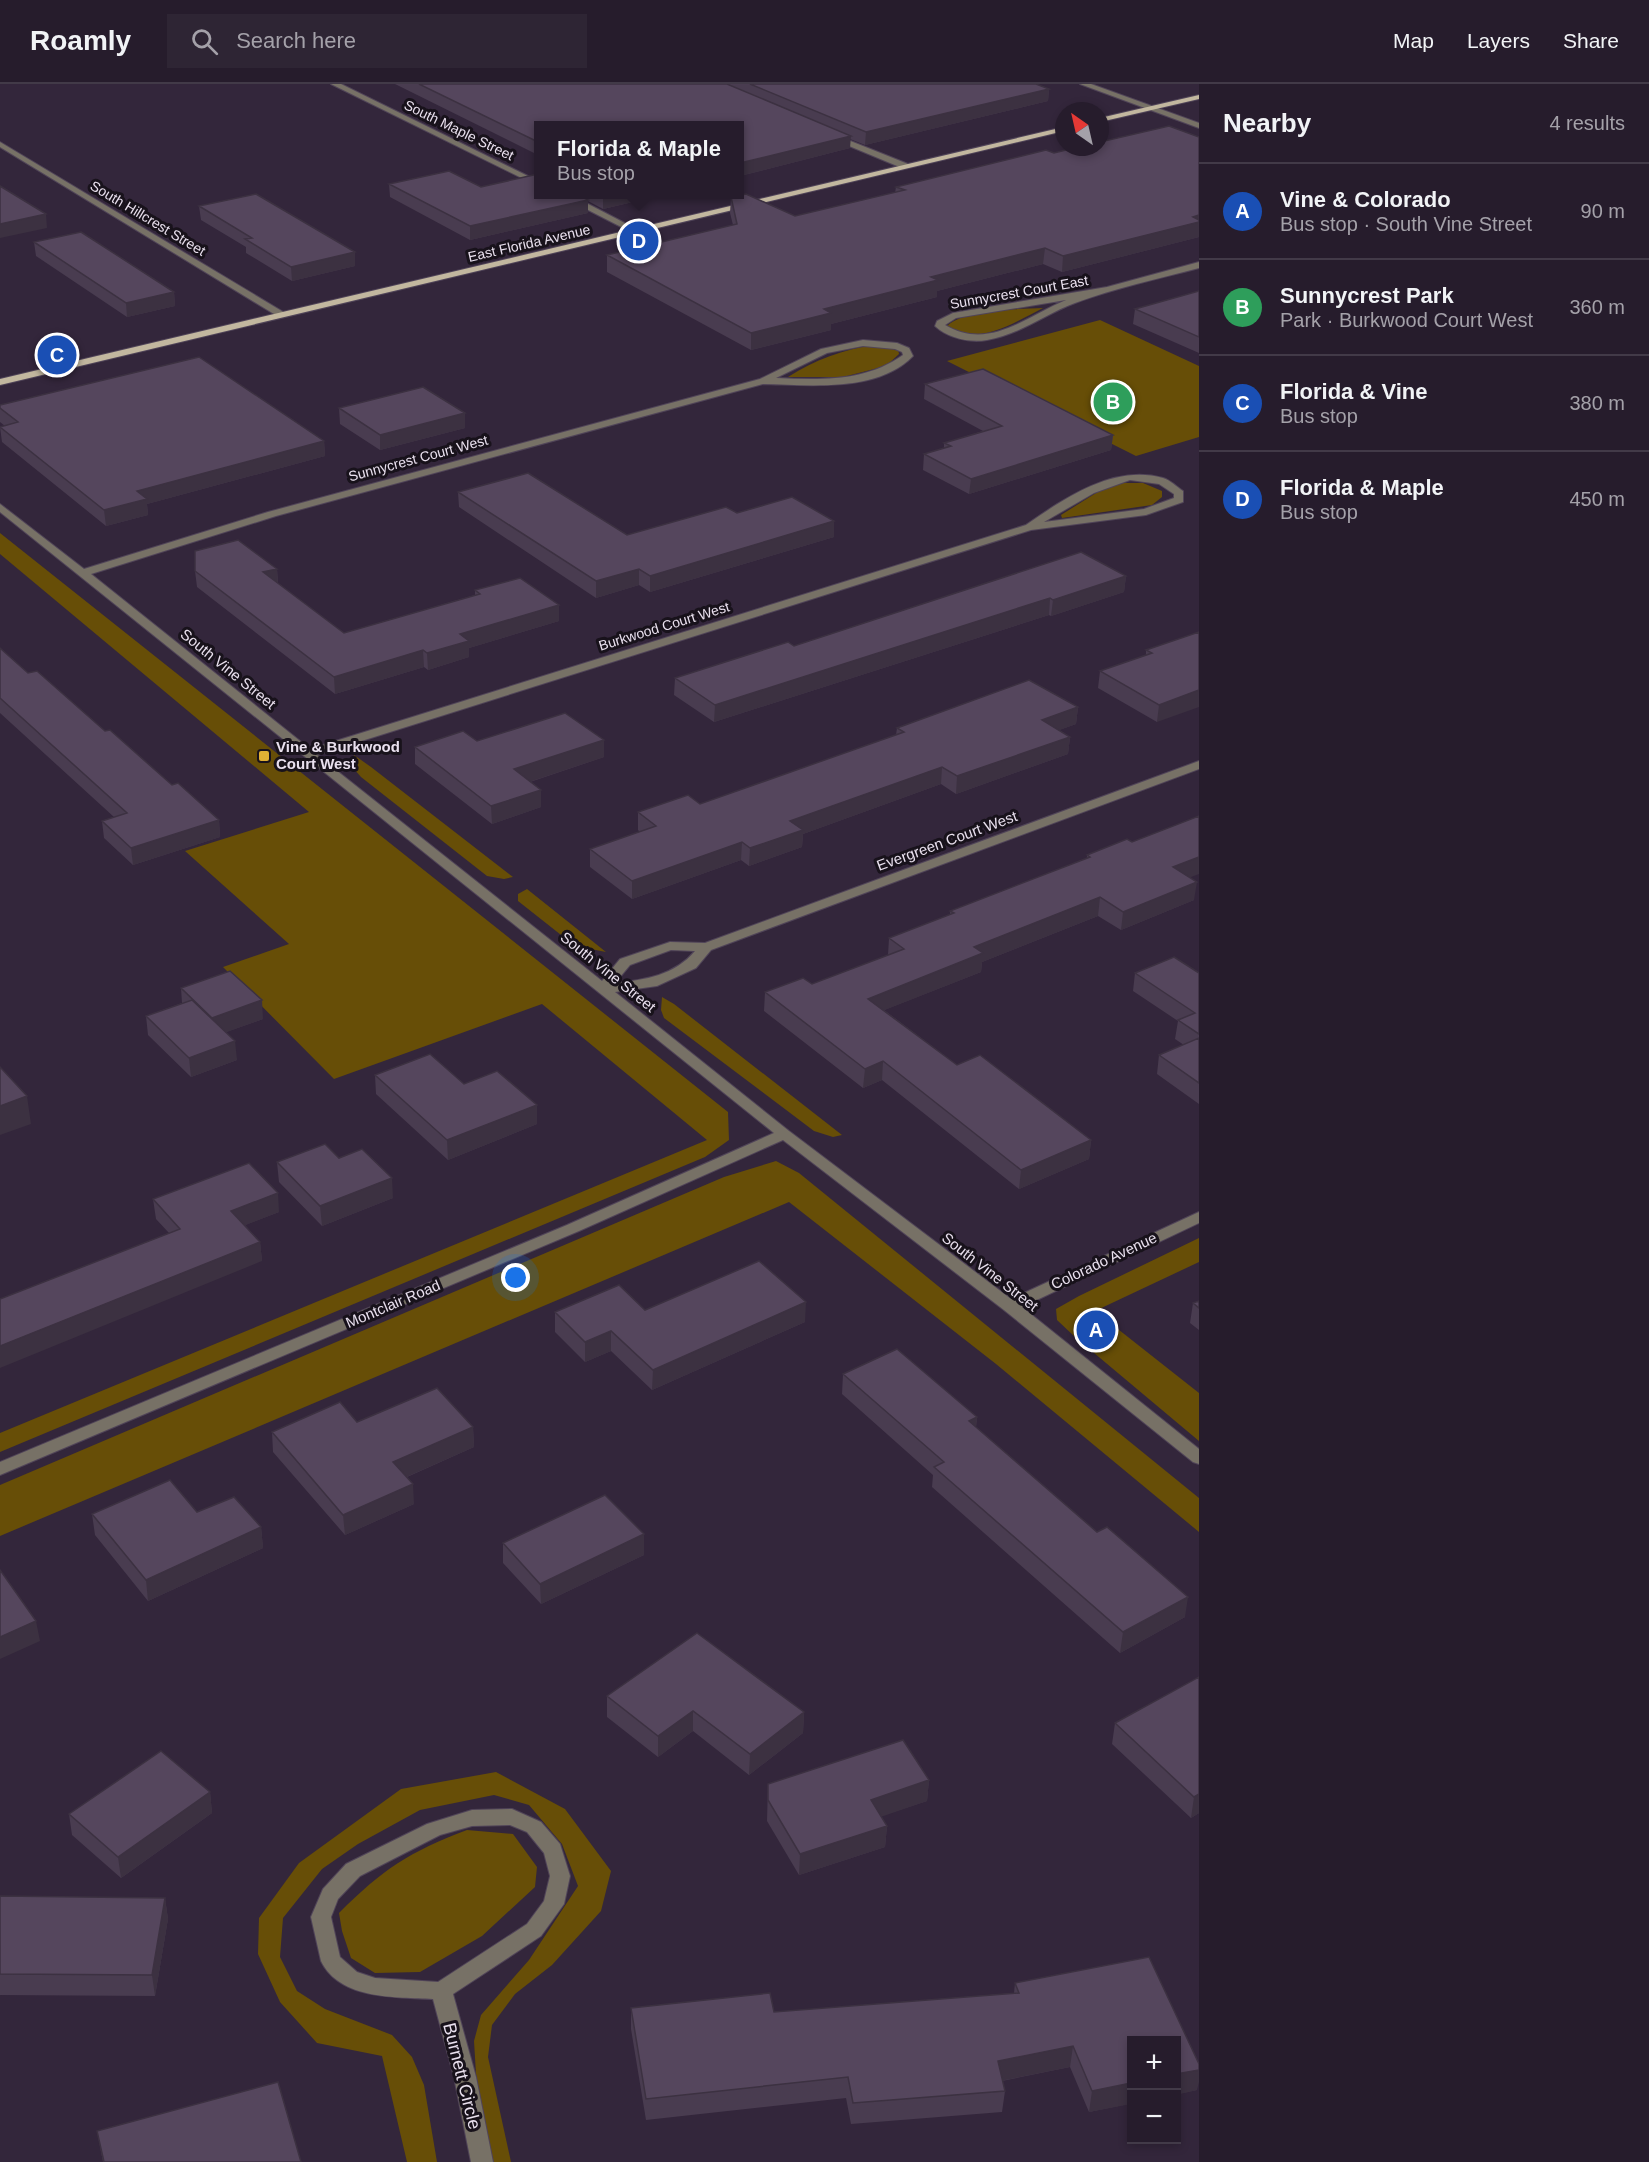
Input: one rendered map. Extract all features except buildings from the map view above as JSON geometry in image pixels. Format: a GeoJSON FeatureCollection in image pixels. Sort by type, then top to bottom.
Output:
{"type":"FeatureCollection","features":[{"type":"Feature","properties":{"kind":"main road"},"geometry":{"type":"LineString","coordinates":[[1109,118],[1199,97]]}},
{"type":"Feature","properties":{"kind":"main road","name":"East Florida Avenue"},"geometry":{"type":"LineString","coordinates":[[0,382],[1055,131]]}},
{"type":"Feature","properties":{"kind":"street","name":"South Maple Street"},"geometry":{"type":"LineString","coordinates":[[335,84],[534,181]]}},
{"type":"Feature","properties":{"kind":"street"},"geometry":{"type":"LineString","coordinates":[[1084,84],[1199,126]]}},
{"type":"Feature","properties":{"kind":"street"},"geometry":{"type":"LineString","coordinates":[[829,135],[905,166]]}},
{"type":"Feature","properties":{"kind":"street","name":"South Hillcrest Street"},"geometry":{"type":"LineString","coordinates":[[0,144],[282,315]]}},
{"type":"Feature","properties":{"kind":"street"},"geometry":{"type":"LineString","coordinates":[[569,199],[636,231]]}},
{"type":"Feature","properties":{"kind":"street","name":"Sunnycrest Court East"},"geometry":{"type":"LineString","coordinates":[[1107,290],[962,314],[940,323],[940,326],[958,336],[989,337],[1012,331],[1065,304],[1199,265]]}},
{"type":"Feature","properties":{"kind":"street","name":"Sunnycrest Court West"},"geometry":{"type":"LineString","coordinates":[[82,573],[272,514],[763,381],[824,351],[845,345],[863,343],[897,346],[906,350],[908,356],[897,366],[882,373],[860,377],[763,381]]}},
{"type":"Feature","properties":{"kind":"street","name":"Burkwood Court West"},"geometry":{"type":"LineString","coordinates":[[307,754],[1030,526],[1146,512],[1179,500],[1179,493],[1162,481],[1130,477],[1106,483],[1063,504],[1030,526]]}},
{"type":"Feature","properties":{"kind":"street","name":"South Vine Street"},"geometry":{"type":"LineString","coordinates":[[0,507],[784,1134],[1010,1306],[1199,1458]]}},
{"type":"Feature","properties":{"kind":"street","name":"Evergreen Court West"},"geometry":{"type":"LineString","coordinates":[[603,989],[626,962],[670,946],[706,947],[1199,765]]}},
{"type":"Feature","properties":{"kind":"street","name":"Evergreen Court West"},"geometry":{"type":"LineString","coordinates":[[603,989],[652,983],[691,965],[706,947]]}},
{"type":"Feature","properties":{"kind":"street","name":"Montclair Road"},"geometry":{"type":"LineString","coordinates":[[0,1469],[573,1228],[784,1134]]}},
{"type":"Feature","properties":{"kind":"street","name":"Colorado Avenue"},"geometry":{"type":"LineString","coordinates":[[1010,1306],[1199,1216]]}},
{"type":"Feature","properties":{"kind":"street"},"geometry":{"type":"LineString","coordinates":[[512,1817],[534,1827],[553,1850],[560,1876],[554,1904],[534,1930],[441,1991],[375,1987],[350,1978],[331,1961],[321,1917],[330,1895],[353,1870],[434,1828],[472,1818],[512,1817]]}},
{"type":"Feature","properties":{"kind":"street","name":"Burnett Circle"},"geometry":{"type":"LineString","coordinates":[[441,1991],[465,2077],[482,2162]]}},
{"type":"Feature","properties":{"kind":"shaded area"},"geometry":{"type":"Polygon","coordinates":[[[1043,308],[1009,325],[983,334],[970,335],[947,326],[955,320],[979,313],[1043,308]]]}},
{"type":"Feature","properties":{"kind":"shaded area"},"geometry":{"type":"Polygon","coordinates":[[[1100,320],[1199,366],[1199,437],[1136,456],[947,361],[1100,320]]]}},
{"type":"Feature","properties":{"kind":"shaded area"},"geometry":{"type":"Polygon","coordinates":[[[875,345],[898,349],[899,354],[886,366],[843,377],[788,377],[830,356],[875,345]]]}},
{"type":"Feature","properties":{"kind":"shaded area"},"geometry":{"type":"Polygon","coordinates":[[[1118,483],[1143,483],[1162,491],[1162,497],[1152,505],[1062,518],[1061,515],[1104,488],[1118,483]]]}},
{"type":"Feature","properties":{"kind":"shaded area"},"geometry":{"type":"Polygon","coordinates":[[[0,533],[728,1112],[729,1140],[705,1157],[0,1452],[0,1433],[707,1140],[542,1004],[334,1079],[223,967],[289,944],[185,851],[309,812],[0,554],[0,533]]]}},
{"type":"Feature","properties":{"kind":"shaded area"},"geometry":{"type":"Polygon","coordinates":[[[354,755],[513,877],[504,879],[487,876],[361,777],[354,769],[354,755]]]}},
{"type":"Feature","properties":{"kind":"shaded area"},"geometry":{"type":"Polygon","coordinates":[[[527,889],[606,952],[575,946],[518,901],[518,894],[527,889]]]}},
{"type":"Feature","properties":{"kind":"shaded area"},"geometry":{"type":"Polygon","coordinates":[[[662,997],[842,1135],[833,1137],[814,1131],[664,1018],[661,1010],[662,997]]]}},
{"type":"Feature","properties":{"kind":"shaded area"},"geometry":{"type":"Polygon","coordinates":[[[776,1161],[799,1173],[1199,1498],[1199,1532],[996,1364],[789,1202],[0,1536],[0,1485],[724,1177],[776,1161]]]}},
{"type":"Feature","properties":{"kind":"shaded area"},"geometry":{"type":"Polygon","coordinates":[[[1199,1238],[1199,1262],[1095,1311],[1199,1393],[1199,1441],[1075,1337],[1057,1320],[1056,1309],[1199,1238]]]}},
{"type":"Feature","properties":{"kind":"shaded area"},"geometry":{"type":"Polygon","coordinates":[[[496,1772],[565,1809],[611,1871],[601,1911],[552,1965],[515,1994],[492,2025],[488,2057],[511,2162],[492,2162],[476,2074],[474,2041],[481,2015],[529,1960],[578,1886],[562,1844],[529,1805],[494,1795],[420,1810],[358,1844],[322,1869],[283,1918],[280,1957],[297,1991],[325,2009],[392,2035],[412,2057],[424,2085],[437,2162],[407,2162],[382,2056],[317,2043],[280,2002],[258,1954],[259,1918],[299,1863],[401,1789],[496,1772]]]}},
{"type":"Feature","properties":{"kind":"shaded area"},"geometry":{"type":"Polygon","coordinates":[[[467,1830],[513,1834],[537,1867],[535,1887],[482,1936],[420,1972],[375,1973],[351,1958],[339,1913],[369,1885],[398,1863],[429,1846],[467,1830]]]}},
{"type":"Feature","properties":{"kind":"place","name":"Florida & Maple"},"geometry":{"type":"Point","coordinates":[639,241]}},
{"type":"Feature","properties":{"kind":"place","name":"Florida & Vine"},"geometry":{"type":"Point","coordinates":[57,355]}},
{"type":"Feature","properties":{"kind":"place","name":"Sunnycrest Park"},"geometry":{"type":"Point","coordinates":[1113,402]}},
{"type":"Feature","properties":{"kind":"place","name":"Vine & Burkwood Court West"},"geometry":{"type":"Point","coordinates":[264,756]}},
{"type":"Feature","properties":{"kind":"place","name":"Vine & Colorado"},"geometry":{"type":"Point","coordinates":[1096,1330]}}]}
